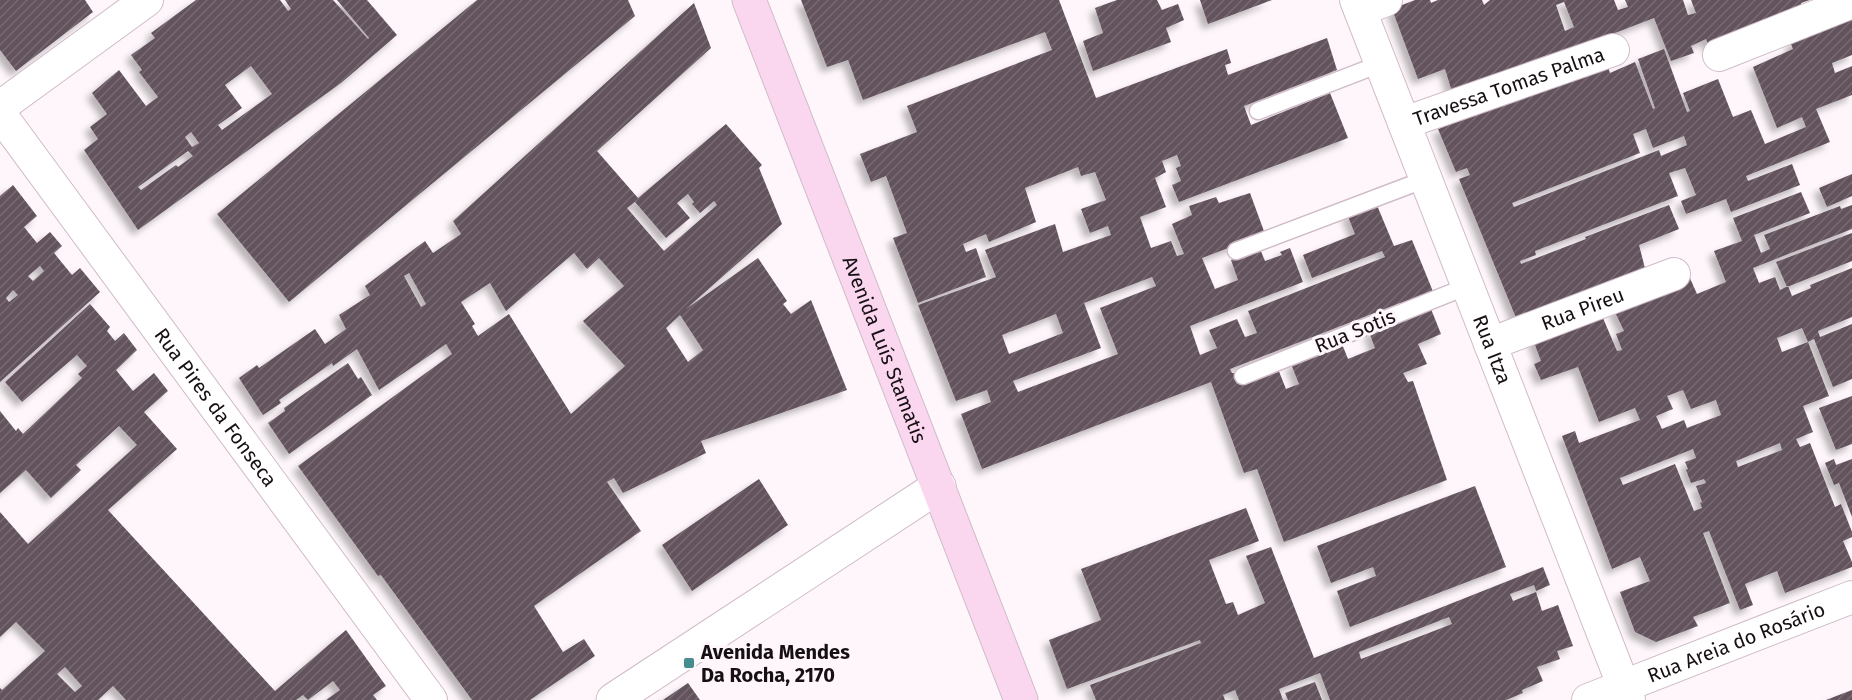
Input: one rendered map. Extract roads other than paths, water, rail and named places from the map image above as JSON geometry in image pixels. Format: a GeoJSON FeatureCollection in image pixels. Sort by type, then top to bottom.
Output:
{"type":"FeatureCollection","features":[{"type":"Feature","properties":{"kind":"main road","name":"Avenida Luís Stamatis"},"geometry":{"type":"LineString","coordinates":[[749,0],[1021,700]]}},
{"type":"Feature","properties":{"kind":"street"},"geometry":{"type":"LineString","coordinates":[[0,107],[147,0]]}},
{"type":"Feature","properties":{"kind":"street"},"geometry":{"type":"LineString","coordinates":[[1719,55],[1852,2]]}},
{"type":"Feature","properties":{"kind":"street","name":"Rua Itza"},"geometry":{"type":"LineString","coordinates":[[1367,3],[1380,64],[1627,693]]}},
{"type":"Feature","properties":{"kind":"street","name":"Travessa Tomas Palma"},"geometry":{"type":"LineString","coordinates":[[1404,123],[1613,50]]}},
{"type":"Feature","properties":{"kind":"street","name":"Rua Pires da Fonseca"},"geometry":{"type":"LineString","coordinates":[[0,114],[431,700]]}},
{"type":"Feature","properties":{"kind":"street","name":"Rua Pireu"},"geometry":{"type":"LineString","coordinates":[[1490,344],[1674,274]]}},
{"type":"Feature","properties":{"kind":"street"},"geometry":{"type":"LineString","coordinates":[[613,700],[939,486]]}},
{"type":"Feature","properties":{"kind":"street","name":"Rua Areia do Rosário"},"geometry":{"type":"LineString","coordinates":[[1588,700],[1627,693],[1852,597]]}},
{"type":"Feature","properties":{"kind":"lane"},"geometry":{"type":"LineString","coordinates":[[1258,111],[1380,64]]}},
{"type":"Feature","properties":{"kind":"lane"},"geometry":{"type":"LineString","coordinates":[[1236,251],[1426,178]]}},
{"type":"Feature","properties":{"kind":"lane","name":"Rua Sotis"},"geometry":{"type":"LineString","coordinates":[[1243,376],[1468,286]]}},
{"type":"Feature","properties":{"kind":"place","name":"Avenida Mendes Da Rocha, 2170"},"geometry":{"type":"Point","coordinates":[689,663]}}]}
